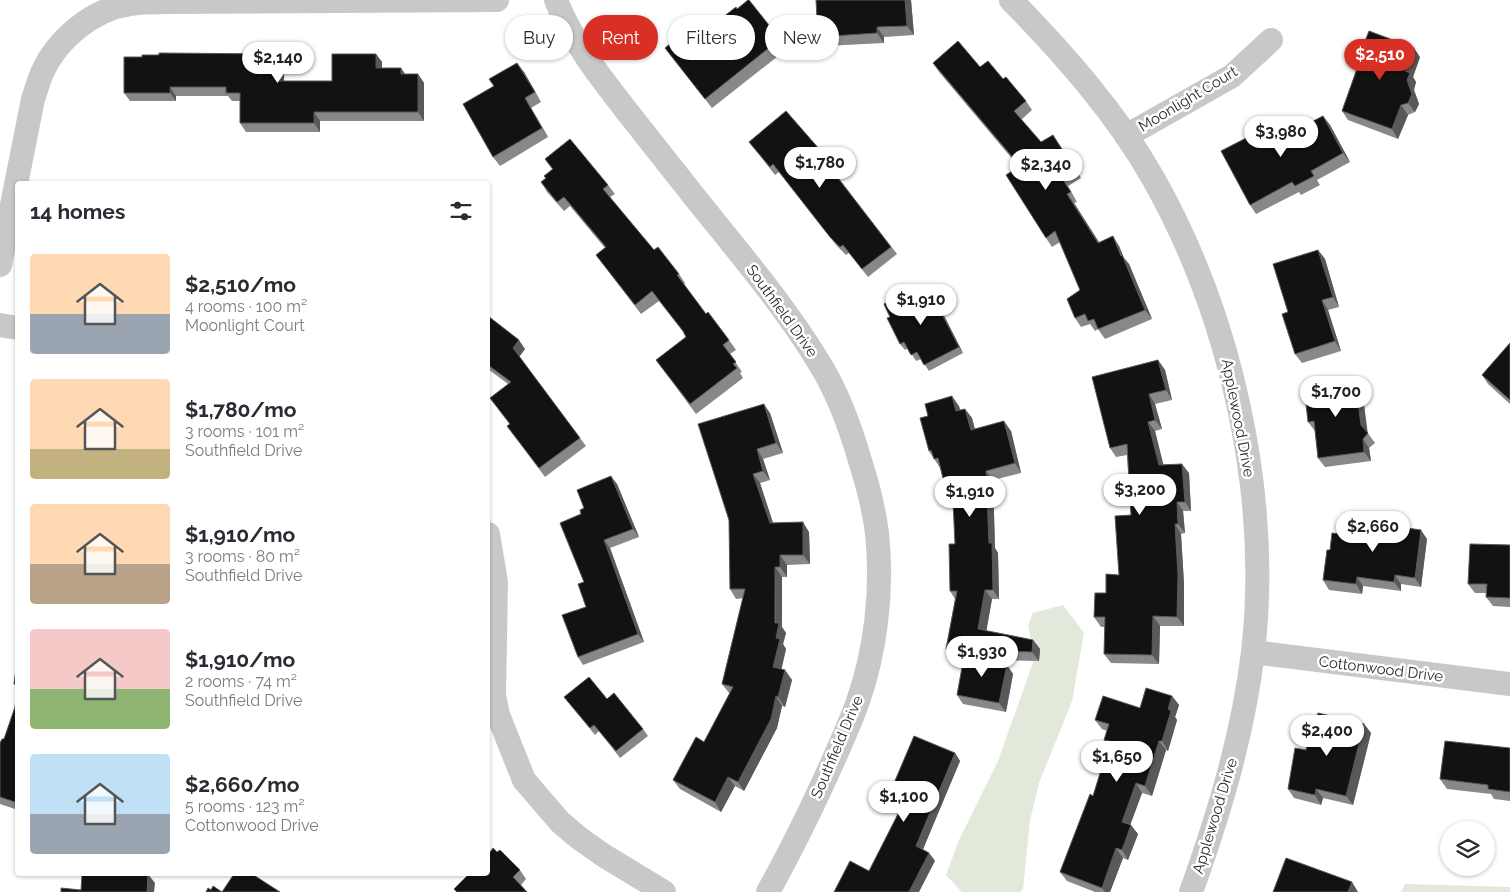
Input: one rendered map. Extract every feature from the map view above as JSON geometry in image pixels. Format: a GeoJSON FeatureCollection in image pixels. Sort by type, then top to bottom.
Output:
{"type":"FeatureCollection","features":[{"type":"Feature","properties":{"kind":"street"},"geometry":{"type":"LineString","coordinates":[[17,181],[33,99],[42,73],[54,52],[74,30],[101,13],[129,4],[169,1],[497,0]]}},
{"type":"Feature","properties":{"kind":"street","name":"Southfield Drive"},"geometry":{"type":"LineString","coordinates":[[556,0],[592,65],[792,320],[820,363],[840,404],[856,448],[868,490],[877,532],[879,577],[876,620],[870,659],[858,701],[846,733],[792,849],[768,892]]}},
{"type":"Feature","properties":{"kind":"street","name":"Applewood Drive"},"geometry":{"type":"LineString","coordinates":[[1011,0],[1071,65],[1126,136],[1153,178],[1200,274],[1233,377],[1245,440],[1254,506],[1257,559],[1253,652],[1239,733],[1229,775],[1191,892]]}},
{"type":"Feature","properties":{"kind":"street","name":"Moonlight Court"},"geometry":{"type":"LineString","coordinates":[[1126,136],[1232,76],[1271,40]]}},
{"type":"Feature","properties":{"kind":"street"},"geometry":{"type":"LineString","coordinates":[[0,264],[15,189]]}},
{"type":"Feature","properties":{"kind":"street"},"geometry":{"type":"LineString","coordinates":[[0,325],[15,328]]}},
{"type":"Feature","properties":{"kind":"street"},"geometry":{"type":"LineString","coordinates":[[490,558],[494,695],[501,722],[524,780],[560,822],[578,838],[664,892]]}},
{"type":"Feature","properties":{"kind":"street","name":"Cottonwood Drive"},"geometry":{"type":"LineString","coordinates":[[1253,652],[1510,684]]}},
{"type":"Feature","properties":{"kind":"shaded area"},"geometry":{"type":"Polygon","coordinates":[[[1063,605],[1084,633],[1072,701],[1039,783],[1030,820],[1023,889],[1020,892],[962,892],[946,875],[959,840],[998,761],[1035,657],[1028,626],[1033,613],[1063,605]]]}},
{"type":"Feature","properties":{"kind":"shaded area"},"geometry":{"type":"Polygon","coordinates":[[[1405,884],[1510,887],[1510,892],[1401,892],[1405,884]]]}},
{"type":"Feature","properties":{"kind":"building"},"geometry":{"type":"Polygon","coordinates":[[[749,0],[765,20],[765,51],[755,59],[755,15],[726,15],[736,7],[737,9],[749,0]]]}},
{"type":"Feature","properties":{"kind":"building"},"geometry":{"type":"Polygon","coordinates":[[[816,0],[905,0],[907,26],[877,27],[877,33],[839,36],[839,15],[817,15],[816,0]]]}},
{"type":"Feature","properties":{"kind":"building"},"geometry":{"type":"Polygon","coordinates":[[[1369,31],[1414,48],[1405,71],[1410,73],[1407,80],[1412,94],[1408,103],[1401,105],[1392,129],[1342,111],[1369,31]]]}},
{"type":"Feature","properties":{"kind":"building"},"geometry":{"type":"Polygon","coordinates":[[[958,41],[980,67],[988,61],[1003,79],[1006,77],[1026,101],[1014,111],[1041,142],[1053,135],[1074,169],[1061,177],[1071,192],[1067,194],[1098,243],[1113,236],[1145,310],[1098,329],[1094,319],[1088,321],[1085,314],[1075,318],[1067,299],[1080,290],[1055,231],[1046,238],[1006,175],[1020,166],[933,63],[958,41]]]}},
{"type":"Feature","properties":{"kind":"building"},"geometry":{"type":"Polygon","coordinates":[[[159,53],[278,54],[278,81],[332,81],[332,54],[376,54],[376,68],[401,68],[401,74],[418,74],[418,112],[314,112],[314,123],[240,123],[240,93],[226,93],[226,87],[170,87],[170,93],[124,93],[124,57],[142,57],[142,55],[159,55],[159,53]]]}},
{"type":"Feature","properties":{"kind":"building"},"geometry":{"type":"Polygon","coordinates":[[[674,60],[754,60],[705,99],[674,60]]]}},
{"type":"Feature","properties":{"kind":"building"},"geometry":{"type":"Polygon","coordinates":[[[517,63],[535,92],[525,98],[542,128],[493,157],[463,104],[494,86],[489,79],[517,63]]]}},
{"type":"Feature","properties":{"kind":"building"},"geometry":{"type":"Polygon","coordinates":[[[786,111],[834,166],[831,169],[891,247],[862,269],[843,245],[840,247],[830,237],[773,164],[770,167],[749,142],[786,111]]]}},
{"type":"Feature","properties":{"kind":"building"},"geometry":{"type":"Polygon","coordinates":[[[1323,116],[1343,153],[1311,171],[1314,176],[1295,186],[1292,182],[1250,205],[1221,151],[1250,136],[1252,142],[1285,124],[1290,133],[1323,116]]]}},
{"type":"Feature","properties":{"kind":"building"},"geometry":{"type":"Polygon","coordinates":[[[570,139],[608,185],[603,189],[654,250],[658,247],[706,314],[708,312],[729,340],[723,345],[736,362],[733,364],[737,368],[690,404],[656,360],[686,337],[683,331],[652,291],[635,305],[596,255],[606,247],[564,197],[557,202],[541,182],[546,178],[544,176],[553,169],[545,159],[570,139]]]}},
{"type":"Feature","properties":{"kind":"building"},"geometry":{"type":"Polygon","coordinates":[[[1318,250],[1333,297],[1322,300],[1335,341],[1295,354],[1282,314],[1288,312],[1273,264],[1318,250]]]}},
{"type":"Feature","properties":{"kind":"building"},"geometry":{"type":"Polygon","coordinates":[[[912,289],[918,300],[931,293],[959,347],[924,365],[917,352],[911,355],[904,342],[900,344],[887,318],[890,317],[884,304],[912,289]]]}},
{"type":"Feature","properties":{"kind":"building"},"geometry":{"type":"Polygon","coordinates":[[[490,318],[519,340],[513,348],[580,438],[539,468],[507,426],[510,424],[490,398],[511,382],[490,366],[490,318]]]}},
{"type":"Feature","properties":{"kind":"building"},"geometry":{"type":"Polygon","coordinates":[[[1510,343],[1510,400],[1482,375],[1510,343]]]}},
{"type":"Feature","properties":{"kind":"building"},"geometry":{"type":"Polygon","coordinates":[[[1158,360],[1166,390],[1149,394],[1155,420],[1148,422],[1159,465],[1182,464],[1185,502],[1177,502],[1178,524],[1175,524],[1178,575],[1177,617],[1153,616],[1152,655],[1104,654],[1105,617],[1094,617],[1095,593],[1106,593],[1106,574],[1119,575],[1115,516],[1131,515],[1127,444],[1110,448],[1092,377],[1158,360]]]}},
{"type":"Feature","properties":{"kind":"building"},"geometry":{"type":"Polygon","coordinates":[[[1355,380],[1361,425],[1368,433],[1363,439],[1364,452],[1318,458],[1314,421],[1308,422],[1304,386],[1355,380]]]}},
{"type":"Feature","properties":{"kind":"building"},"geometry":{"type":"Polygon","coordinates":[[[952,396],[956,411],[965,409],[971,430],[1004,421],[1015,463],[986,471],[989,543],[992,543],[993,590],[985,590],[978,629],[1033,640],[1032,652],[946,649],[957,591],[950,591],[949,544],[955,544],[952,480],[944,482],[938,458],[934,459],[931,450],[929,451],[920,418],[928,416],[925,404],[952,396]]]}},
{"type":"Feature","properties":{"kind":"building"},"geometry":{"type":"Polygon","coordinates":[[[764,404],[776,443],[757,449],[763,471],[753,474],[770,523],[803,522],[803,555],[780,555],[780,567],[775,567],[775,623],[779,623],[776,638],[780,639],[773,667],[785,670],[778,697],[776,696],[771,719],[738,782],[728,777],[715,802],[673,780],[696,737],[704,742],[733,687],[722,684],[745,589],[730,589],[729,520],[698,424],[764,404]]]}},
{"type":"Feature","properties":{"kind":"building"},"geometry":{"type":"Polygon","coordinates":[[[611,476],[633,529],[604,540],[638,634],[578,657],[562,615],[586,607],[578,584],[584,582],[560,523],[581,514],[580,510],[584,508],[577,490],[611,476]]]}},
{"type":"Feature","properties":{"kind":"building"},"geometry":{"type":"Polygon","coordinates":[[[1358,519],[1421,530],[1415,578],[1395,575],[1394,582],[1357,577],[1356,584],[1323,580],[1327,550],[1330,550],[1332,533],[1355,536],[1358,519]]]}},
{"type":"Feature","properties":{"kind":"building"},"geometry":{"type":"Polygon","coordinates":[[[1470,544],[1510,545],[1510,598],[1486,597],[1487,584],[1468,584],[1470,544]]]}},
{"type":"Feature","properties":{"kind":"building"},"geometry":{"type":"Polygon","coordinates":[[[965,651],[1007,665],[999,703],[957,695],[965,651]]]}},
{"type":"Feature","properties":{"kind":"building"},"geometry":{"type":"Polygon","coordinates":[[[589,677],[607,699],[614,693],[643,729],[616,751],[594,725],[590,728],[564,697],[589,677]]]}},
{"type":"Feature","properties":{"kind":"building"},"geometry":{"type":"Polygon","coordinates":[[[1146,688],[1172,696],[1168,709],[1171,711],[1162,741],[1159,741],[1145,786],[1136,783],[1122,822],[1131,825],[1122,850],[1116,848],[1102,888],[1060,872],[1090,794],[1093,796],[1110,741],[1104,740],[1109,724],[1095,720],[1103,696],[1140,708],[1146,688]]]}},
{"type":"Feature","properties":{"kind":"building"},"geometry":{"type":"Polygon","coordinates":[[[15,707],[15,802],[0,797],[0,743],[4,739],[15,707]]]}},
{"type":"Feature","properties":{"kind":"building"},"geometry":{"type":"Polygon","coordinates":[[[1318,713],[1364,724],[1346,796],[1316,789],[1315,795],[1288,789],[1295,748],[1306,750],[1311,728],[1315,729],[1318,713]]]}},
{"type":"Feature","properties":{"kind":"building"},"geometry":{"type":"Polygon","coordinates":[[[914,736],[955,753],[916,846],[929,853],[909,892],[834,892],[850,861],[869,871],[901,808],[886,802],[914,736]]]}},
{"type":"Feature","properties":{"kind":"building"},"geometry":{"type":"Polygon","coordinates":[[[1445,741],[1510,748],[1510,792],[1488,789],[1488,785],[1440,779],[1445,741]]]}},
{"type":"Feature","properties":{"kind":"building"},"geometry":{"type":"Polygon","coordinates":[[[493,848],[497,852],[500,850],[520,870],[513,877],[527,892],[457,892],[454,889],[467,876],[490,876],[490,852],[493,848]]]}},
{"type":"Feature","properties":{"kind":"building"},"geometry":{"type":"Polygon","coordinates":[[[1286,858],[1352,882],[1348,892],[1273,892],[1286,858]]]}},
{"type":"Feature","properties":{"kind":"building"},"geometry":{"type":"Polygon","coordinates":[[[82,876],[148,876],[147,892],[61,892],[61,888],[81,890],[82,876]]]}},
{"type":"Feature","properties":{"kind":"building"},"geometry":{"type":"Polygon","coordinates":[[[233,876],[255,876],[280,892],[222,892],[233,876]]]}},
{"type":"Feature","properties":{"kind":"building"},"geometry":{"type":"Polygon","coordinates":[[[213,886],[222,892],[206,892],[208,888],[211,890],[213,886]]]}}]}
